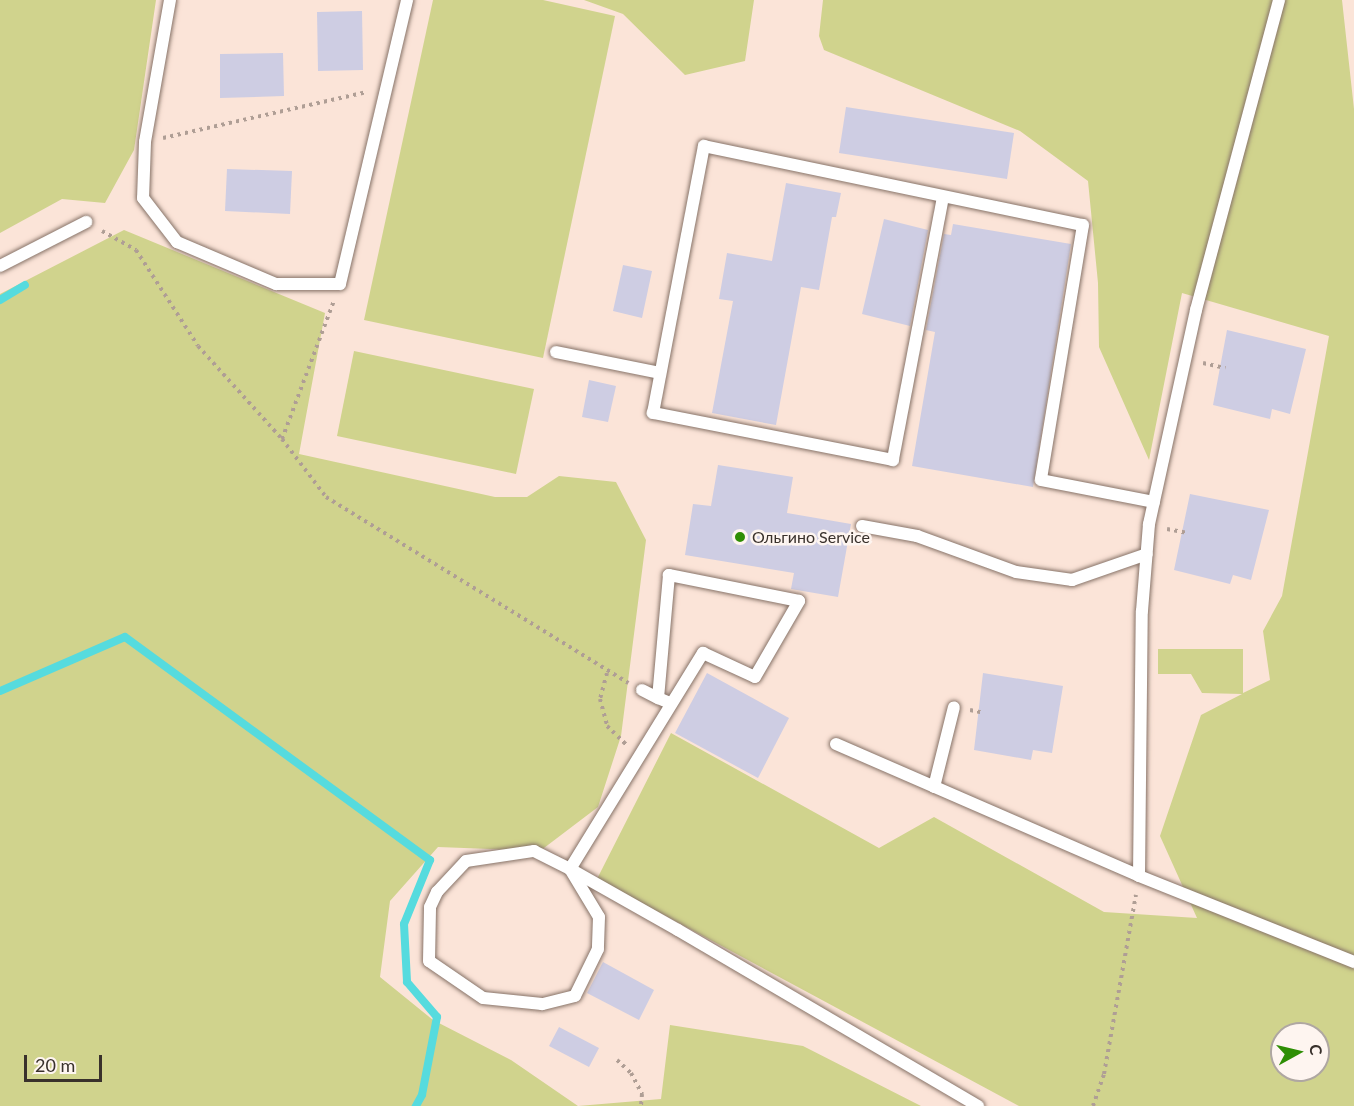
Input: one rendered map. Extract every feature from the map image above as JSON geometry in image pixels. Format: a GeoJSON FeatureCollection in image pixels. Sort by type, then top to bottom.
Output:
{"type":"FeatureCollection","features":[{"type":"Feature","properties":{"kind":"lane"},"geometry":{"type":"LineString","coordinates":[[170,0],[145,142],[143,198],[177,242],[276,284],[340,284],[407,0]]}},
{"type":"Feature","properties":{"kind":"lane"},"geometry":{"type":"LineString","coordinates":[[1139,876],[1142,611],[1154,502],[1196,310],[1279,0]]}},
{"type":"Feature","properties":{"kind":"lane"},"geometry":{"type":"LineString","coordinates":[[943,197],[892,460],[652,413],[704,146],[1083,225],[1041,480],[1154,502]]}},
{"type":"Feature","properties":{"kind":"lane"},"geometry":{"type":"LineString","coordinates":[[0,266],[86,222]]}},
{"type":"Feature","properties":{"kind":"lane"},"geometry":{"type":"LineString","coordinates":[[556,352],[660,373]]}},
{"type":"Feature","properties":{"kind":"lane"},"geometry":{"type":"LineString","coordinates":[[862,526],[917,536],[1016,572],[1072,580],[1147,554]]}},
{"type":"Feature","properties":{"kind":"lane"},"geometry":{"type":"LineString","coordinates":[[570,869],[638,756],[664,700],[703,653],[755,677],[799,601],[669,575],[664,700]]}},
{"type":"Feature","properties":{"kind":"lane"},"geometry":{"type":"LineString","coordinates":[[642,690],[664,700]]}},
{"type":"Feature","properties":{"kind":"lane"},"geometry":{"type":"LineString","coordinates":[[934,787],[954,707]]}},
{"type":"Feature","properties":{"kind":"lane"},"geometry":{"type":"LineString","coordinates":[[836,744],[1139,876],[1354,962]]}},
{"type":"Feature","properties":{"kind":"lane"},"geometry":{"type":"LineString","coordinates":[[570,869],[599,917],[598,949],[575,996],[542,1005],[483,998],[429,962],[429,907],[437,892],[466,861],[534,851],[570,869],[978,1106]]}},
{"type":"Feature","properties":{"kind":"path"},"geometry":{"type":"LineString","coordinates":[[145,142],[387,88]]}},
{"type":"Feature","properties":{"kind":"path"},"geometry":{"type":"LineString","coordinates":[[86,222],[136,250],[198,346],[282,439],[326,497],[607,673],[642,690]]}},
{"type":"Feature","properties":{"kind":"path"},"geometry":{"type":"LineString","coordinates":[[282,439],[340,284]]}},
{"type":"Feature","properties":{"kind":"path"},"geometry":{"type":"LineString","coordinates":[[1215,366],[1226,368]]}},
{"type":"Feature","properties":{"kind":"path"},"geometry":{"type":"LineString","coordinates":[[1175,531],[1187,534]]}},
{"type":"Feature","properties":{"kind":"path"},"geometry":{"type":"LineString","coordinates":[[607,673],[600,699],[607,726],[638,756]]}},
{"type":"Feature","properties":{"kind":"path"},"geometry":{"type":"LineString","coordinates":[[973,711],[984,712]]}},
{"type":"Feature","properties":{"kind":"path"},"geometry":{"type":"LineString","coordinates":[[1093,1106],[1104,1074],[1139,876]]}},
{"type":"Feature","properties":{"kind":"path"},"geometry":{"type":"LineString","coordinates":[[617,1060],[631,1074],[642,1094],[641,1106]]}},
{"type":"Feature","properties":{"kind":"green space"},"geometry":{"type":"Polygon","coordinates":[[[0,0],[156,0],[134,150],[105,203],[62,199],[0,233],[0,0]]]}},
{"type":"Feature","properties":{"kind":"green space"},"geometry":{"type":"Polygon","coordinates":[[[433,0],[543,0],[615,16],[543,358],[364,320],[433,0]]]}},
{"type":"Feature","properties":{"kind":"green space"},"geometry":{"type":"Polygon","coordinates":[[[584,0],[754,0],[745,61],[685,75],[623,14],[584,0]]]}},
{"type":"Feature","properties":{"kind":"green space"},"geometry":{"type":"Polygon","coordinates":[[[823,0],[1342,0],[1354,109],[1354,1106],[1019,1106],[597,879],[671,733],[879,848],[934,817],[1104,912],[1197,918],[1160,836],[1201,715],[1242,694],[1202,693],[1191,674],[1158,674],[1158,649],[1243,649],[1243,693],[1270,680],[1263,631],[1282,596],[1329,336],[1182,293],[1149,460],[1099,347],[1098,283],[1088,181],[1020,131],[824,50],[819,36],[823,0]]]}},
{"type":"Feature","properties":{"kind":"green space"},"geometry":{"type":"Polygon","coordinates":[[[124,230],[325,313],[299,454],[495,497],[527,497],[559,476],[616,482],[646,540],[621,736],[598,807],[540,851],[438,847],[390,901],[380,977],[433,1020],[511,1060],[578,1106],[0,1106],[0,294],[124,230]]]}},
{"type":"Feature","properties":{"kind":"green space"},"geometry":{"type":"Polygon","coordinates":[[[354,351],[534,389],[516,474],[337,436],[354,351]]]}},
{"type":"Feature","properties":{"kind":"green space"},"geometry":{"type":"Polygon","coordinates":[[[670,1025],[803,1046],[921,1106],[578,1106],[661,1099],[670,1025]]]}},
{"type":"Feature","properties":{"kind":"building"},"geometry":{"type":"Polygon","coordinates":[[[362,11],[363,70],[318,71],[317,12],[362,11]]]}},
{"type":"Feature","properties":{"kind":"building"},"geometry":{"type":"Polygon","coordinates":[[[283,53],[284,96],[220,98],[220,54],[283,53]]]}},
{"type":"Feature","properties":{"kind":"building"},"geometry":{"type":"Polygon","coordinates":[[[846,107],[1014,133],[1007,179],[839,153],[846,107]]]}},
{"type":"Feature","properties":{"kind":"building"},"geometry":{"type":"Polygon","coordinates":[[[227,169],[292,171],[290,214],[225,211],[227,169]]]}},
{"type":"Feature","properties":{"kind":"building"},"geometry":{"type":"Polygon","coordinates":[[[786,183],[841,193],[836,217],[832,217],[819,290],[801,287],[776,425],[712,413],[733,301],[719,299],[727,253],[772,261],[786,183]]]}},
{"type":"Feature","properties":{"kind":"building"},"geometry":{"type":"Polygon","coordinates":[[[884,219],[928,230],[910,326],[862,314],[884,219]]]}},
{"type":"Feature","properties":{"kind":"building"},"geometry":{"type":"Polygon","coordinates":[[[953,224],[1071,244],[1033,487],[912,466],[935,332],[926,330],[944,234],[951,235],[953,224]]]}},
{"type":"Feature","properties":{"kind":"building"},"geometry":{"type":"Polygon","coordinates":[[[623,265],[652,271],[642,318],[613,311],[623,265]]]}},
{"type":"Feature","properties":{"kind":"building"},"geometry":{"type":"Polygon","coordinates":[[[1227,330],[1306,349],[1290,414],[1272,409],[1270,419],[1213,405],[1227,330]]]}},
{"type":"Feature","properties":{"kind":"building"},"geometry":{"type":"Polygon","coordinates":[[[589,380],[616,386],[608,422],[582,417],[589,380]]]}},
{"type":"Feature","properties":{"kind":"building"},"geometry":{"type":"Polygon","coordinates":[[[718,465],[793,477],[787,513],[851,524],[838,597],[791,589],[794,573],[685,555],[693,504],[711,506],[718,465]]]}},
{"type":"Feature","properties":{"kind":"building"},"geometry":{"type":"Polygon","coordinates":[[[1190,494],[1269,510],[1251,580],[1233,575],[1230,584],[1174,570],[1190,494]]]}},
{"type":"Feature","properties":{"kind":"building"},"geometry":{"type":"Polygon","coordinates":[[[707,673],[789,718],[758,778],[675,733],[707,673]]]}},
{"type":"Feature","properties":{"kind":"building"},"geometry":{"type":"Polygon","coordinates":[[[983,673],[1063,686],[1052,753],[1033,750],[1031,760],[974,750],[983,673]]]}},
{"type":"Feature","properties":{"kind":"building"},"geometry":{"type":"Polygon","coordinates":[[[603,962],[654,990],[639,1020],[587,993],[603,962]]]}},
{"type":"Feature","properties":{"kind":"building"},"geometry":{"type":"Polygon","coordinates":[[[559,1027],[599,1048],[589,1067],[549,1046],[559,1027]]]}},
{"type":"Feature","properties":{"kind":"waterway"},"geometry":{"type":"LineString","coordinates":[[0,300],[25,285]]}},
{"type":"Feature","properties":{"kind":"waterway"},"geometry":{"type":"LineString","coordinates":[[0,691],[125,637],[430,860],[404,924],[407,982],[437,1017],[422,1095],[416,1106]]}},
{"type":"Feature","properties":{"kind":"place","name":"Ольгино Service"},"geometry":{"type":"Point","coordinates":[740,537]}}]}
